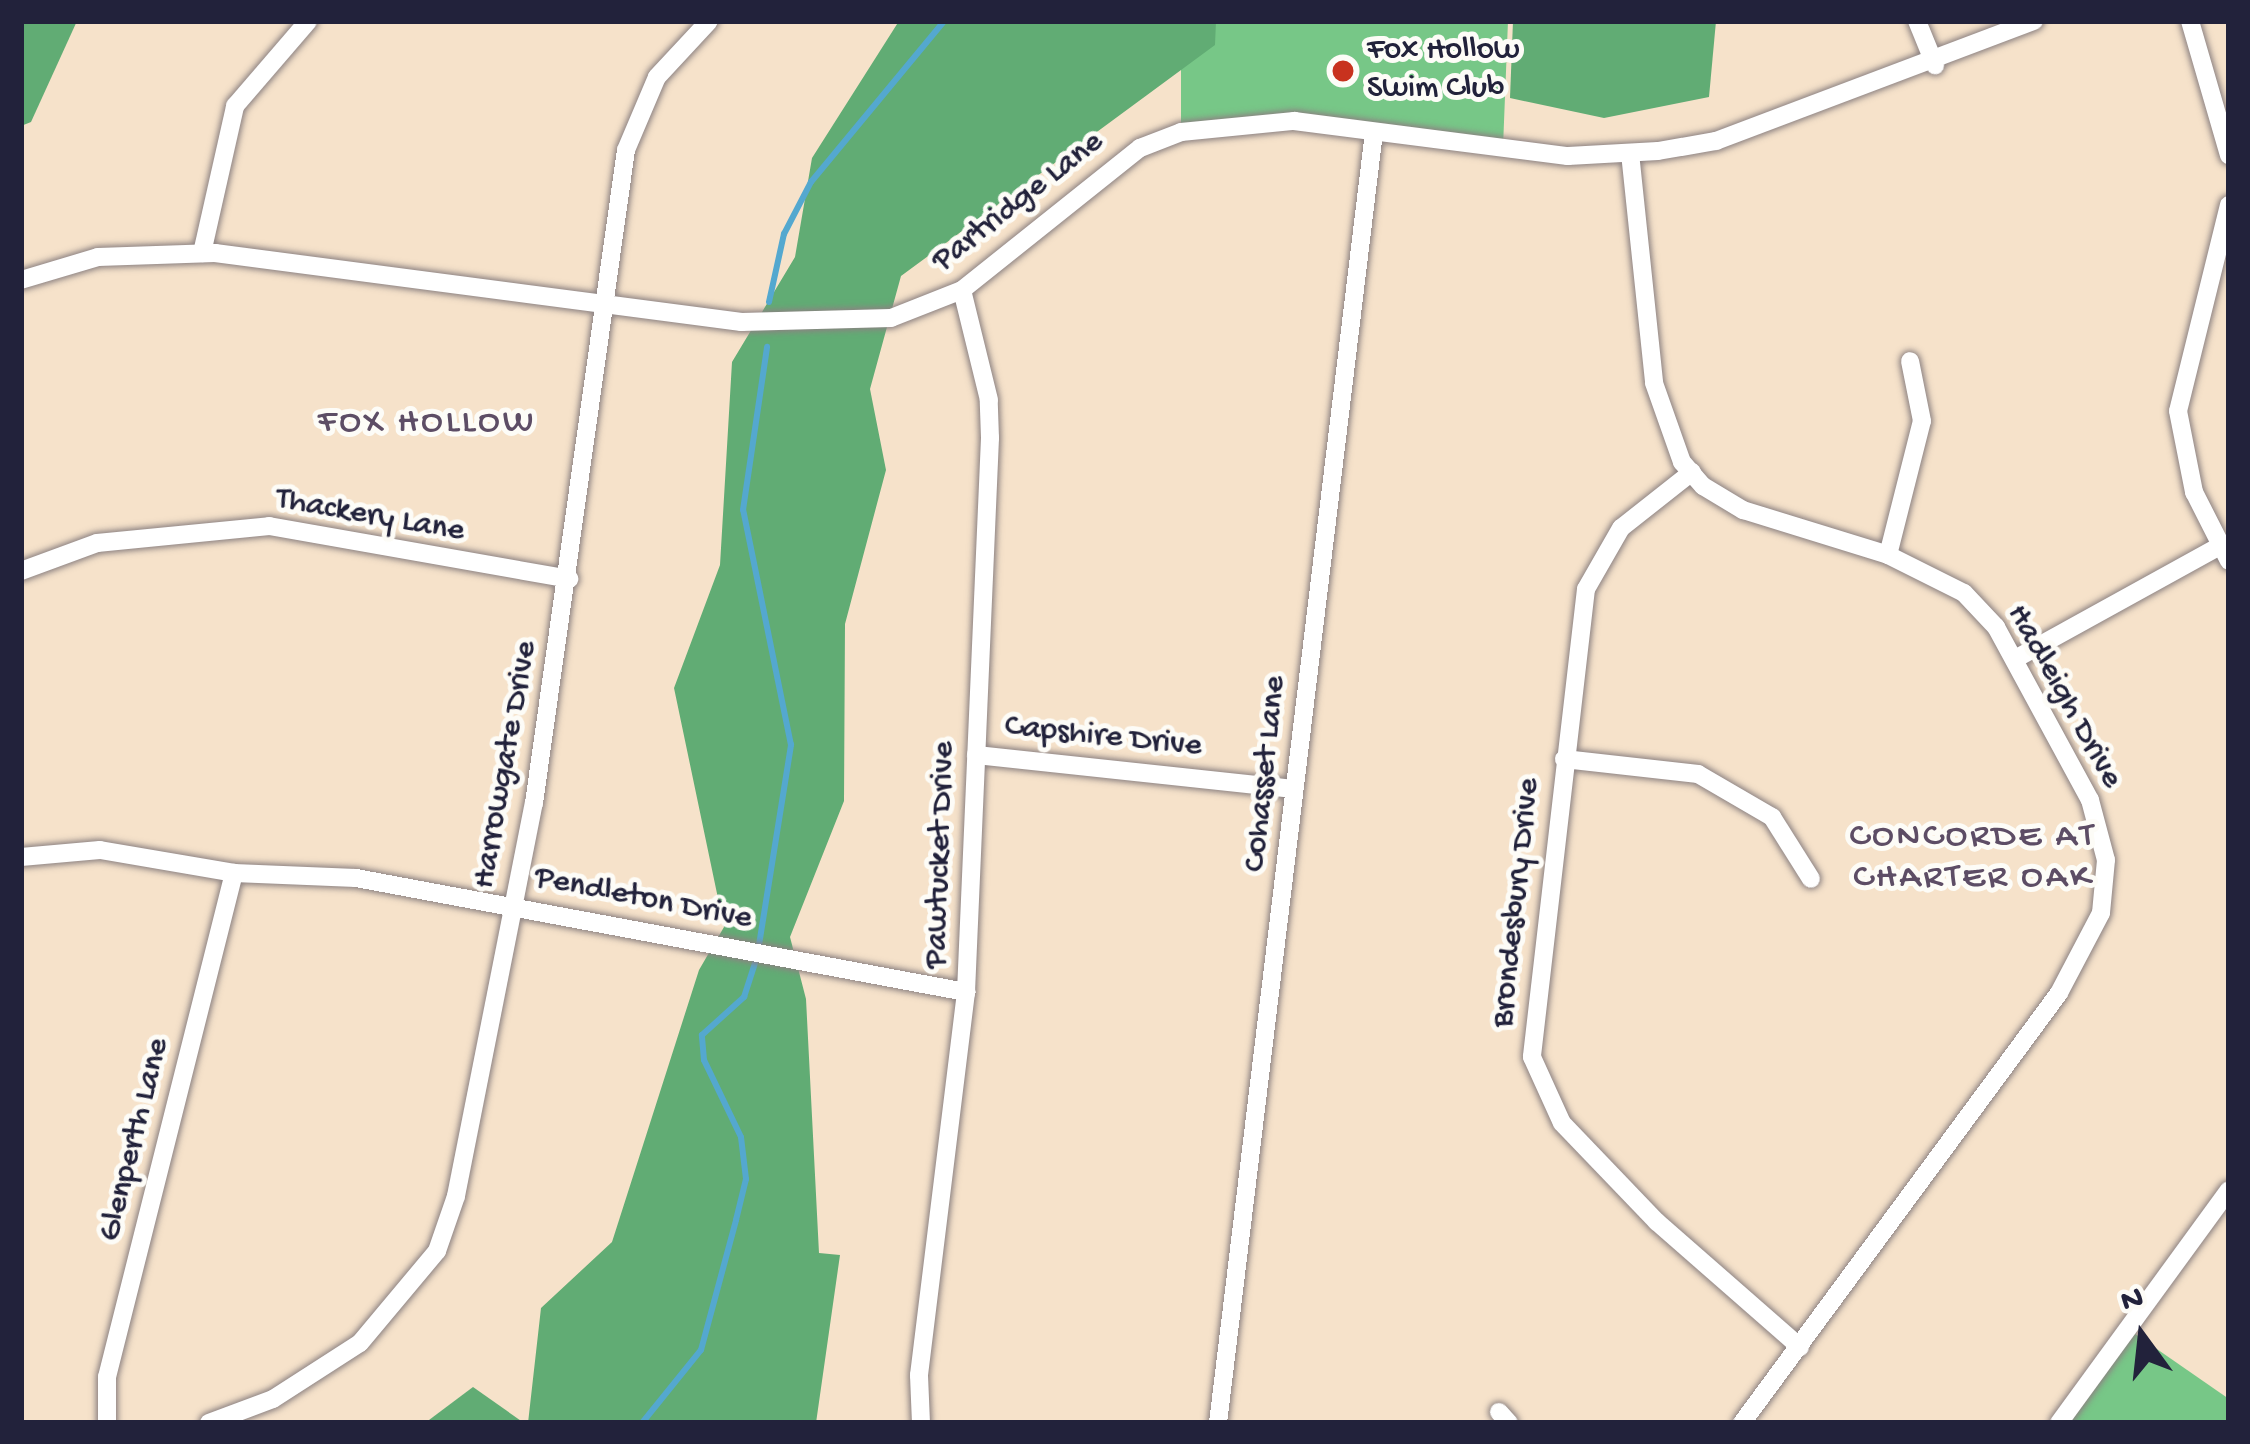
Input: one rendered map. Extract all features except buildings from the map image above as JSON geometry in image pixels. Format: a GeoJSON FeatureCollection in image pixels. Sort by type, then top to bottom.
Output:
{"type":"FeatureCollection","features":[{"type":"Feature","properties":{"kind":"street"},"geometry":{"type":"LineString","coordinates":[[202,253],[235,106],[308,21]]}},
{"type":"Feature","properties":{"kind":"street","name":"Harrowgate Drive"},"geometry":{"type":"LineString","coordinates":[[209,1423],[273,1400],[360,1343],[436,1251],[456,1196],[568,579],[600,304],[636,117],[657,77],[709,21]]}},
{"type":"Feature","properties":{"kind":"street"},"geometry":{"type":"LineString","coordinates":[[1917,21],[1935,65]]}},
{"type":"Feature","properties":{"kind":"street","name":"Partridge Lane"},"geometry":{"type":"LineString","coordinates":[[21,280],[98,257],[202,253],[741,322],[891,318],[962,290],[1140,148],[1181,132],[1257,121],[1568,156],[1630,153],[1716,141],[1935,65],[2034,21]]}},
{"type":"Feature","properties":{"kind":"street"},"geometry":{"type":"LineString","coordinates":[[2190,21],[2229,154]]}},
{"type":"Feature","properties":{"kind":"street","name":"Cohasset Lane"},"geometry":{"type":"LineString","coordinates":[[1218,1423],[1374,132]]}},
{"type":"Feature","properties":{"kind":"street","name":"Hadleigh Drive"},"geometry":{"type":"LineString","coordinates":[[1630,153],[1654,383],[1664,424],[1692,472],[1723,498],[1789,530],[1888,555],[1964,593],[2014,659],[2101,832],[2101,913],[2059,993],[1742,1423]]}},
{"type":"Feature","properties":{"kind":"street"},"geometry":{"type":"LineString","coordinates":[[2014,659],[2225,554],[2194,491],[2178,411],[2229,206]]}},
{"type":"Feature","properties":{"kind":"street","name":"Pawtucket Drive"},"geometry":{"type":"LineString","coordinates":[[921,1423],[919,1376],[966,992],[990,419],[962,290]]}},
{"type":"Feature","properties":{"kind":"street"},"geometry":{"type":"LineString","coordinates":[[1888,555],[1922,421],[1910,361]]}},
{"type":"Feature","properties":{"kind":"street","name":"Brondesbury Drive"},"geometry":{"type":"LineString","coordinates":[[1692,472],[1600,555],[1577,627],[1535,989],[1534,1076],[1562,1124],[1641,1206],[1800,1348]]}},
{"type":"Feature","properties":{"kind":"street","name":"Thackery Lane"},"geometry":{"type":"LineString","coordinates":[[21,571],[97,543],[269,526],[568,579]]}},
{"type":"Feature","properties":{"kind":"street","name":"Capshire Drive"},"geometry":{"type":"LineString","coordinates":[[976,755],[1294,789]]}},
{"type":"Feature","properties":{"kind":"street"},"geometry":{"type":"LineString","coordinates":[[1564,759],[1698,774],[1772,817],[1811,879]]}},
{"type":"Feature","properties":{"kind":"street","name":"Pendleton Drive"},"geometry":{"type":"LineString","coordinates":[[21,857],[100,850],[234,873],[356,878],[966,992]]}},
{"type":"Feature","properties":{"kind":"street","name":"Glenperth Lane"},"geometry":{"type":"LineString","coordinates":[[107,1423],[107,1377],[234,873]]}},
{"type":"Feature","properties":{"kind":"street"},"geometry":{"type":"LineString","coordinates":[[2059,1423],[2229,1190]]}},
{"type":"Feature","properties":{"kind":"green space"},"geometry":{"type":"Polygon","coordinates":[[[21,21],[77,21],[31,122],[21,126],[21,21]]]}},
{"type":"Feature","properties":{"kind":"green space"},"geometry":{"type":"Polygon","coordinates":[[[899,21],[1216,21],[1215,45],[901,276],[870,389],[886,470],[845,624],[844,801],[790,937],[806,999],[819,1253],[840,1255],[816,1423],[528,1423],[541,1308],[612,1242],[699,970],[724,927],[674,688],[720,565],[732,362],[795,257],[812,158],[899,21]]]}},
{"type":"Feature","properties":{"kind":"green space","name":"Fox Hollow Swim Club"},"geometry":{"type":"Polygon","coordinates":[[[1181,21],[1508,21],[1503,147],[1294,121],[1181,132],[1181,21]]]}},
{"type":"Feature","properties":{"kind":"green space"},"geometry":{"type":"Polygon","coordinates":[[[1513,21],[1716,21],[1709,97],[1604,118],[1510,98],[1513,21]]]}},
{"type":"Feature","properties":{"kind":"green space"},"geometry":{"type":"Polygon","coordinates":[[[2128,1329],[2229,1399],[2229,1423],[2059,1423],[2128,1329]]]}},
{"type":"Feature","properties":{"kind":"green space"},"geometry":{"type":"Polygon","coordinates":[[[473,1387],[524,1423],[425,1423],[473,1387]]]}},
{"type":"Feature","properties":{"kind":"waterway"},"geometry":{"type":"LineString","coordinates":[[769,302],[784,234],[811,182],[944,21]]}},
{"type":"Feature","properties":{"kind":"waterway"},"geometry":{"type":"LineString","coordinates":[[759,945],[791,745],[743,510],[767,347]]}},
{"type":"Feature","properties":{"kind":"waterway"},"geometry":{"type":"LineString","coordinates":[[642,1423],[701,1350],[736,1220],[746,1179],[741,1137],[704,1060],[702,1035],[744,997],[755,963]]}},
{"type":"Feature","properties":{"kind":"place","name":"Fox Hollow Swim Club"},"geometry":{"type":"Point","coordinates":[1343,71]}},
{"type":"Feature","properties":{"kind":"district","name":"FOX HOLLOW"},"geometry":{"type":"Point","coordinates":[427,424]}},
{"type":"Feature","properties":{"kind":"district","name":"CONCORDE AT CHARTER OAK"},"geometry":{"type":"Point","coordinates":[1973,858]}}]}
